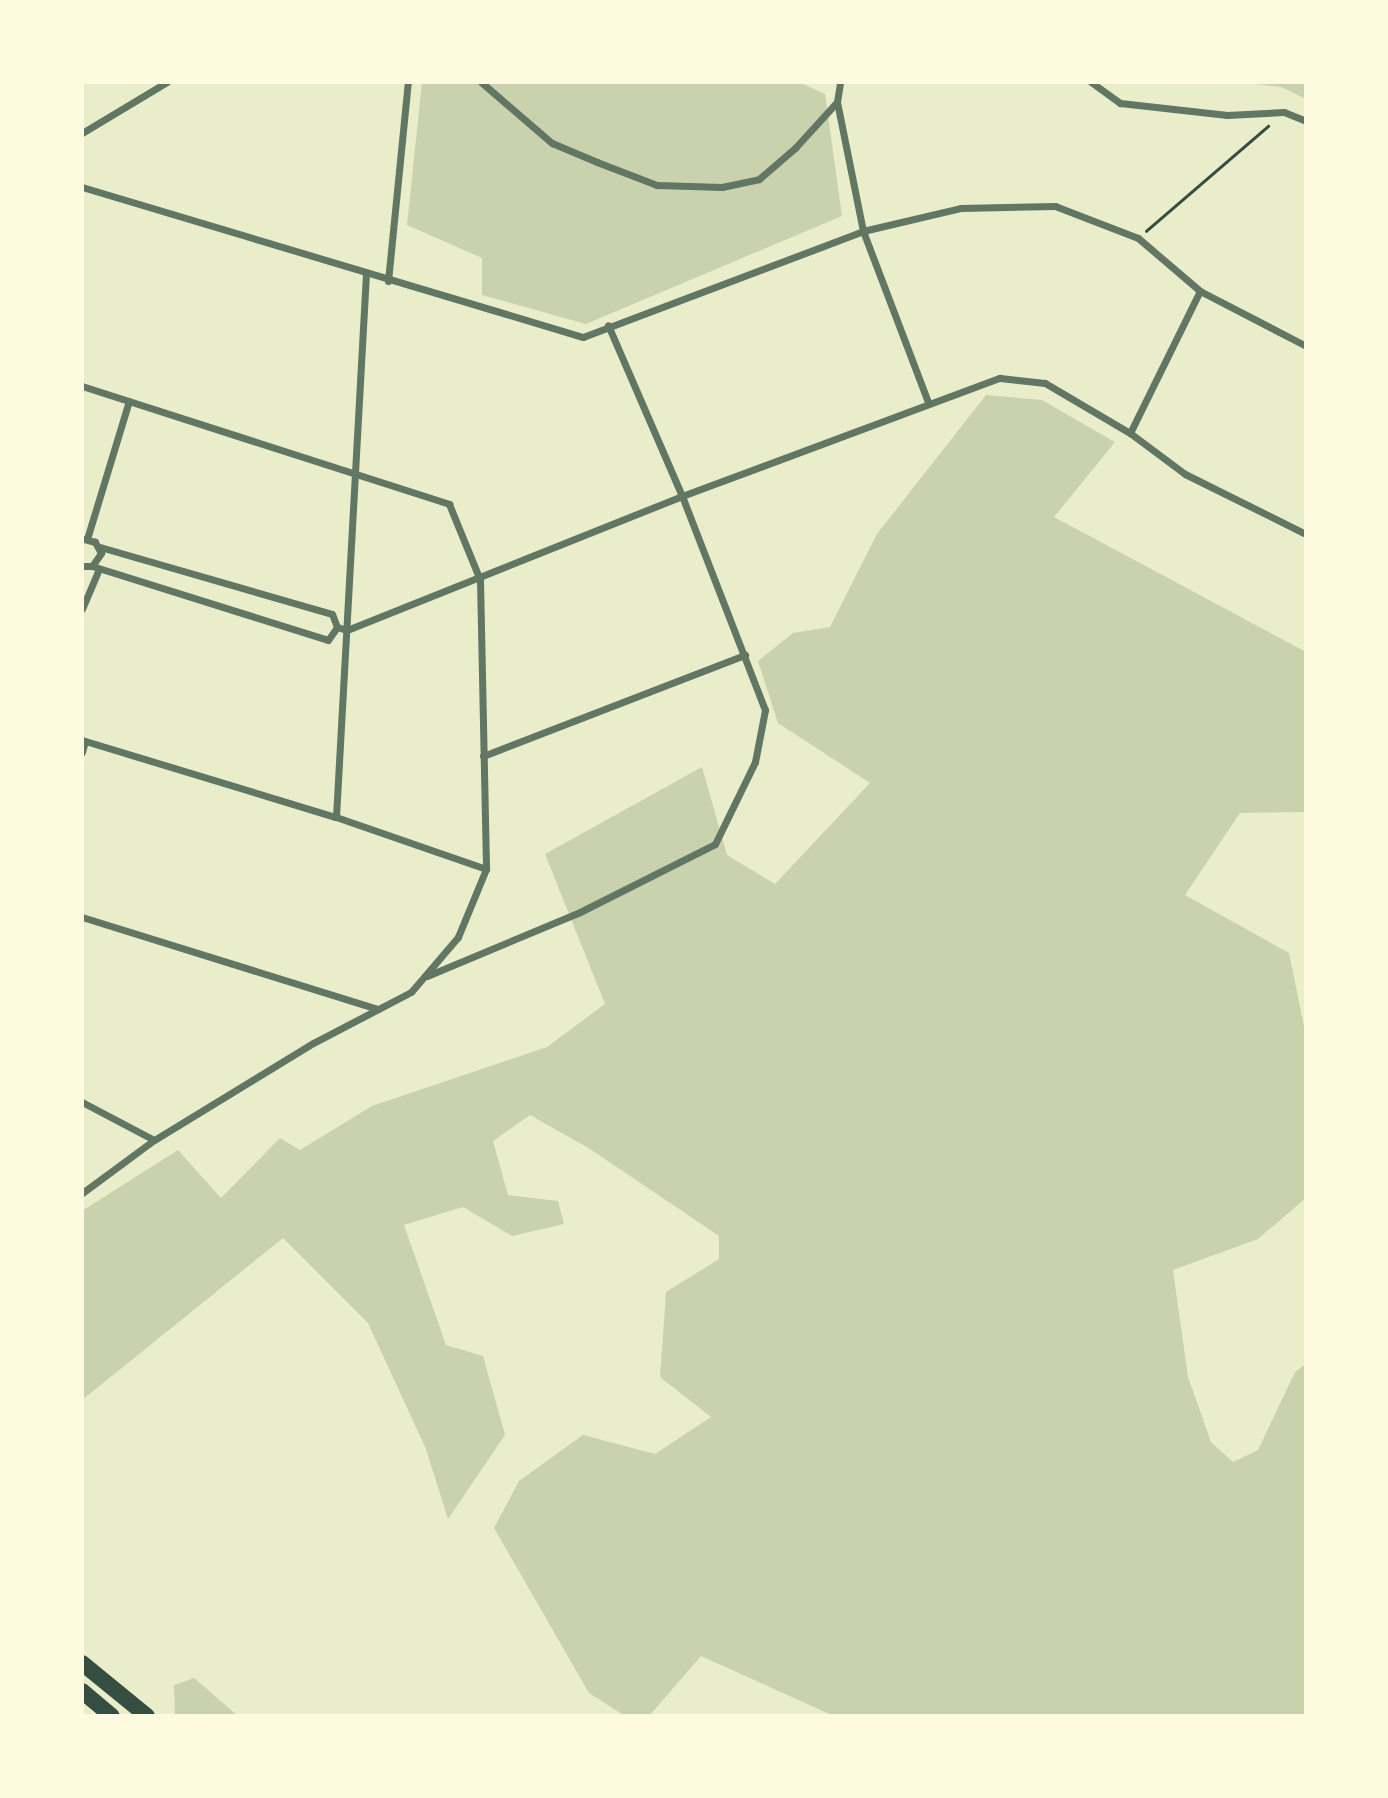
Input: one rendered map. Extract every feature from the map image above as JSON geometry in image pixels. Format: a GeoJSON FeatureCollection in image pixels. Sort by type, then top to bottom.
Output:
{"type":"FeatureCollection","features":[{"type":"Feature","properties":{"kind":"highway"},"geometry":{"type":"LineString","coordinates":[[82,1663],[147,1716]]}},
{"type":"Feature","properties":{"kind":"highway"},"geometry":{"type":"LineString","coordinates":[[82,1691],[112,1716]]}},
{"type":"Feature","properties":{"kind":"street"},"geometry":{"type":"LineString","coordinates":[[82,133],[167,82]]}},
{"type":"Feature","properties":{"kind":"street"},"geometry":{"type":"LineString","coordinates":[[388,281],[408,82]]}},
{"type":"Feature","properties":{"kind":"street"},"geometry":{"type":"LineString","coordinates":[[481,82],[552,143],[657,186],[722,187],[759,179],[796,148],[837,102]]}},
{"type":"Feature","properties":{"kind":"street"},"geometry":{"type":"LineString","coordinates":[[840,82],[837,102],[863,231],[928,402]]}},
{"type":"Feature","properties":{"kind":"street"},"geometry":{"type":"LineString","coordinates":[[1091,82],[1120,103],[1227,115],[1284,112],[1306,121]]}},
{"type":"Feature","properties":{"kind":"street"},"geometry":{"type":"LineString","coordinates":[[82,187],[388,281],[583,337],[608,325],[863,231],[961,208],[1055,205],[1138,238],[1200,291],[1306,346]]}},
{"type":"Feature","properties":{"kind":"street"},"geometry":{"type":"LineString","coordinates":[[336,817],[366,274]]}},
{"type":"Feature","properties":{"kind":"street"},"geometry":{"type":"LineString","coordinates":[[1130,433],[1200,291]]}},
{"type":"Feature","properties":{"kind":"street"},"geometry":{"type":"LineString","coordinates":[[423,978],[580,912],[715,844],[755,762],[765,710],[682,496],[608,325]]}},
{"type":"Feature","properties":{"kind":"street"},"geometry":{"type":"LineString","coordinates":[[337,627],[347,630],[480,580],[682,496],[928,402],[1000,378],[1045,383],[1130,433],[1185,474],[1306,534]]}},
{"type":"Feature","properties":{"kind":"street"},"geometry":{"type":"LineString","coordinates":[[82,386],[449,505],[480,580],[486,870],[458,937],[411,992],[154,1140],[82,1193]]}},
{"type":"Feature","properties":{"kind":"street"},"geometry":{"type":"LineString","coordinates":[[129,401],[84,539],[100,547],[332,614],[337,627]]}},
{"type":"Feature","properties":{"kind":"street"},"geometry":{"type":"LineString","coordinates":[[82,609],[100,558],[100,547]]}},
{"type":"Feature","properties":{"kind":"street"},"geometry":{"type":"LineString","coordinates":[[82,566],[96,567],[328,640],[337,627]]}},
{"type":"Feature","properties":{"kind":"street"},"geometry":{"type":"LineString","coordinates":[[482,756],[745,655]]}},
{"type":"Feature","properties":{"kind":"street"},"geometry":{"type":"LineString","coordinates":[[82,752],[84,740],[336,817],[486,870]]}},
{"type":"Feature","properties":{"kind":"street"},"geometry":{"type":"LineString","coordinates":[[82,917],[378,1009]]}},
{"type":"Feature","properties":{"kind":"street"},"geometry":{"type":"LineString","coordinates":[[82,1102],[154,1140]]}},
{"type":"Feature","properties":{"kind":"path"},"geometry":{"type":"LineString","coordinates":[[1138,238],[1284,112]]}},
{"type":"Feature","properties":{"kind":"green space"},"geometry":{"type":"Polygon","coordinates":[[[422,82],[799,82],[825,94],[842,216],[586,324],[482,295],[482,258],[407,225],[422,82]]]}},
{"type":"Feature","properties":{"kind":"green space"},"geometry":{"type":"Polygon","coordinates":[[[1240,82],[1306,82],[1306,99],[1281,87],[1240,82]]]}},
{"type":"Feature","properties":{"kind":"green space"},"geometry":{"type":"Polygon","coordinates":[[[986,395],[1042,400],[1115,442],[1054,517],[1306,652],[1306,812],[1240,813],[1185,895],[1289,953],[1306,1036],[1306,1198],[1258,1239],[1173,1270],[1188,1377],[1211,1442],[1233,1462],[1258,1450],[1295,1372],[1306,1364],[1306,1716],[834,1716],[701,1656],[649,1716],[625,1716],[589,1693],[494,1528],[519,1481],[583,1435],[655,1454],[711,1417],[660,1377],[666,1292],[719,1259],[719,1236],[590,1149],[530,1115],[493,1141],[508,1195],[558,1201],[564,1224],[512,1236],[463,1207],[404,1225],[446,1345],[483,1356],[505,1435],[448,1519],[426,1449],[368,1323],[283,1238],[82,1400],[82,1211],[178,1150],[221,1198],[280,1138],[300,1150],[372,1106],[547,1047],[605,1004],[545,854],[702,767],[727,855],[775,884],[870,783],[778,723],[758,661],[793,633],[830,627],[877,534],[986,395]]]}},
{"type":"Feature","properties":{"kind":"green space"},"geometry":{"type":"Polygon","coordinates":[[[194,1678],[238,1716],[175,1716],[174,1685],[194,1678]]]}}]}
